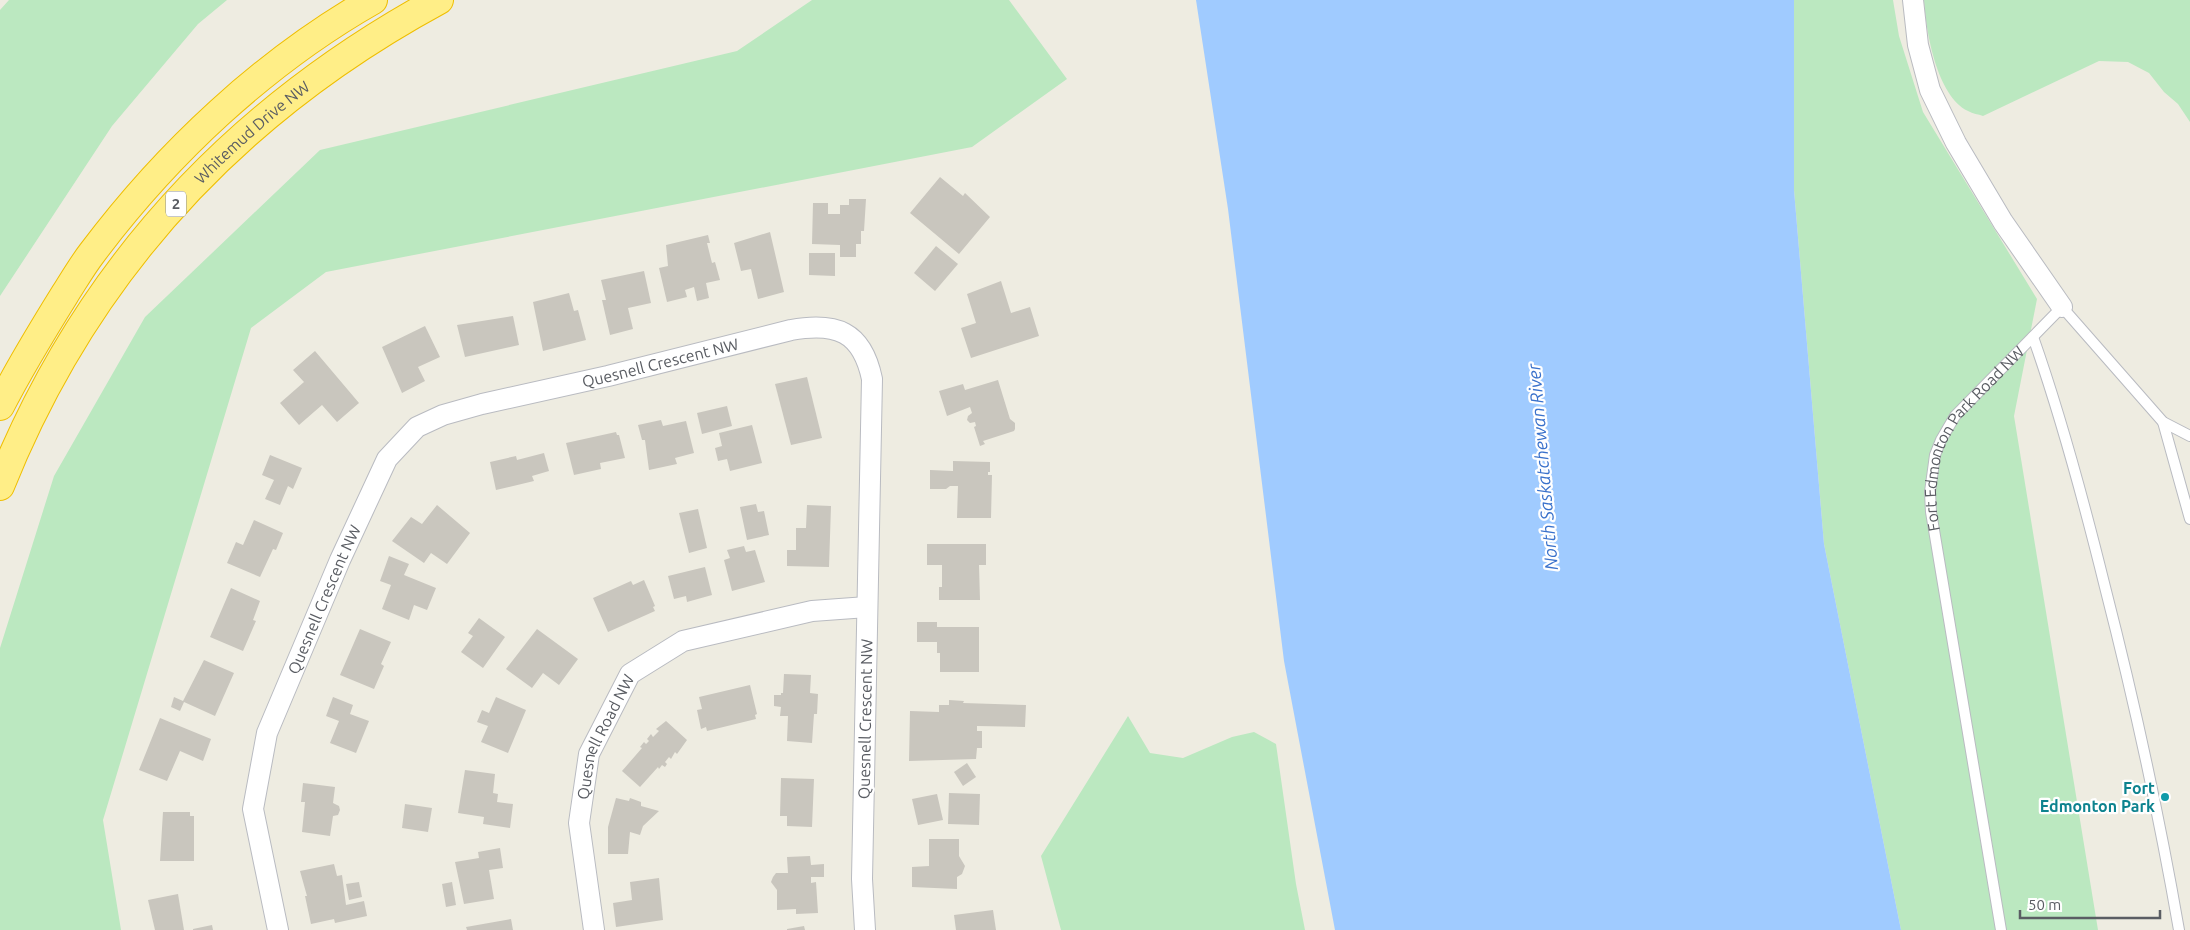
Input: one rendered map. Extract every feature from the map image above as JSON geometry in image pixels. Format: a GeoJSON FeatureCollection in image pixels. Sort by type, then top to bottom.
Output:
{"type":"FeatureCollection","features":[{"type":"Feature","properties":{"kind":"highway","name":"Whitemud Drive NW"},"geometry":{"type":"LineString","coordinates":[[0,406],[22,362],[91,253],[148,185],[231,102],[285,59],[373,0]]}},
{"type":"Feature","properties":{"kind":"highway","name":"Whitemud Drive NW"},"geometry":{"type":"LineString","coordinates":[[0,486],[14,451],[36,406],[88,316],[128,260],[184,194],[223,154],[265,116],[308,82],[376,36],[439,0]]}},
{"type":"Feature","properties":{"kind":"street"},"geometry":{"type":"LineString","coordinates":[[1913,0],[1918,45],[1930,90],[1956,143],[1999,214],[2062,307]]}},
{"type":"Feature","properties":{"kind":"street","name":"Quesnell Crescent NW"},"geometry":{"type":"LineString","coordinates":[[278,930],[253,810],[267,733],[340,560],[387,459],[417,427],[443,415],[791,330],[821,327],[842,330],[851,336],[865,356],[872,379],[862,879],[865,930]]}},
{"type":"Feature","properties":{"kind":"street","name":"Quesnell Road NW"},"geometry":{"type":"LineString","coordinates":[[594,930],[579,823],[589,754],[630,674],[683,641],[812,611],[867,607]]}},
{"type":"Feature","properties":{"kind":"lane","name":"Fort Edmonton Park Road NW"},"geometry":{"type":"LineString","coordinates":[[2001,930],[1931,512],[1930,492],[1935,455],[1941,440],[1955,416],[2062,307]]}},
{"type":"Feature","properties":{"kind":"lane"},"geometry":{"type":"LineString","coordinates":[[2062,307],[2163,422],[2190,436]]}},
{"type":"Feature","properties":{"kind":"lane"},"geometry":{"type":"LineString","coordinates":[[2033,336],[2056,402],[2076,471],[2126,670],[2179,930]]}},
{"type":"Feature","properties":{"kind":"lane"},"geometry":{"type":"LineString","coordinates":[[2163,422],[2190,519]]}},
{"type":"Feature","properties":{"kind":"green space"},"geometry":{"type":"Polygon","coordinates":[[[9,0],[227,0],[198,24],[112,126],[0,296],[0,10],[9,0]]]}},
{"type":"Feature","properties":{"kind":"green space"},"geometry":{"type":"Polygon","coordinates":[[[812,0],[1009,0],[1067,79],[972,147],[326,272],[251,328],[103,820],[121,930],[0,930],[0,648],[54,476],[145,317],[320,150],[737,51],[812,0]]]}},
{"type":"Feature","properties":{"kind":"green space"},"geometry":{"type":"Polygon","coordinates":[[[1794,0],[1893,0],[1899,36],[1923,112],[2037,299],[2014,416],[2098,930],[1901,930],[1824,544],[1794,190],[1794,0]]]}},
{"type":"Feature","properties":{"kind":"green space"},"geometry":{"type":"Polygon","coordinates":[[[1924,0],[2190,0],[2190,122],[2178,104],[2164,92],[2149,73],[2128,62],[2099,61],[1983,116],[1970,112],[1957,103],[1948,92],[1941,78],[1927,29],[1924,0]]]}},
{"type":"Feature","properties":{"kind":"green space"},"geometry":{"type":"Polygon","coordinates":[[[1128,716],[1150,753],[1183,758],[1232,737],[1254,732],[1276,744],[1296,884],[1305,930],[1061,930],[1041,856],[1128,716]]]}},
{"type":"Feature","properties":{"kind":"water","name":"North Saskatchewan River"},"geometry":{"type":"Polygon","coordinates":[[[1196,0],[1794,0],[1794,190],[1824,544],[1901,930],[1335,930],[1284,661],[1228,209],[1196,0]]]}},
{"type":"Feature","properties":{"kind":"building"},"geometry":{"type":"Polygon","coordinates":[[[940,177],[963,196],[965,193],[990,217],[959,254],[910,213],[940,177]]]}},
{"type":"Feature","properties":{"kind":"building"},"geometry":{"type":"Polygon","coordinates":[[[849,199],[866,199],[864,231],[861,231],[861,244],[856,244],[856,257],[840,257],[840,245],[812,244],[813,203],[828,203],[828,214],[840,214],[840,205],[849,205],[849,199]]]}},
{"type":"Feature","properties":{"kind":"building"},"geometry":{"type":"Polygon","coordinates":[[[770,232],[784,292],[758,299],[751,269],[741,271],[734,243],[770,232]]]}},
{"type":"Feature","properties":{"kind":"building"},"geometry":{"type":"Polygon","coordinates":[[[708,235],[710,243],[707,243],[712,263],[715,262],[720,280],[706,283],[709,298],[697,301],[694,287],[685,290],[687,297],[667,302],[659,268],[668,266],[666,245],[708,235]]]}},
{"type":"Feature","properties":{"kind":"building"},"geometry":{"type":"Polygon","coordinates":[[[936,246],[958,264],[935,291],[914,273],[936,246]]]}},
{"type":"Feature","properties":{"kind":"building"},"geometry":{"type":"Polygon","coordinates":[[[809,253],[835,253],[835,276],[809,275],[809,253]]]}},
{"type":"Feature","properties":{"kind":"building"},"geometry":{"type":"Polygon","coordinates":[[[644,271],[651,303],[628,308],[633,329],[610,335],[602,300],[606,300],[601,280],[644,271]]]}},
{"type":"Feature","properties":{"kind":"building"},"geometry":{"type":"Polygon","coordinates":[[[1001,281],[1011,313],[1030,307],[1039,336],[971,358],[961,328],[976,323],[967,294],[1001,281]]]}},
{"type":"Feature","properties":{"kind":"building"},"geometry":{"type":"Polygon","coordinates":[[[569,293],[574,311],[578,310],[586,340],[543,351],[533,302],[569,293]]]}},
{"type":"Feature","properties":{"kind":"building"},"geometry":{"type":"Polygon","coordinates":[[[513,316],[519,345],[465,357],[457,325],[513,316]]]}},
{"type":"Feature","properties":{"kind":"building"},"geometry":{"type":"Polygon","coordinates":[[[425,326],[440,357],[418,367],[425,381],[402,393],[382,347],[425,326]]]}},
{"type":"Feature","properties":{"kind":"building"},"geometry":{"type":"Polygon","coordinates":[[[315,351],[359,403],[337,422],[322,405],[299,425],[280,403],[304,382],[293,370],[315,351]]]}},
{"type":"Feature","properties":{"kind":"building"},"geometry":{"type":"Polygon","coordinates":[[[807,377],[822,438],[791,445],[775,384],[807,377]]]}},
{"type":"Feature","properties":{"kind":"building"},"geometry":{"type":"Polygon","coordinates":[[[998,380],[1010,419],[1015,423],[1015,429],[1014,431],[983,441],[985,444],[980,446],[974,427],[976,426],[975,422],[970,423],[967,420],[968,416],[972,413],[970,407],[947,416],[939,391],[963,384],[965,390],[998,380]]]}},
{"type":"Feature","properties":{"kind":"building"},"geometry":{"type":"Polygon","coordinates":[[[727,406],[732,426],[702,434],[697,413],[727,406]]]}},
{"type":"Feature","properties":{"kind":"building"},"geometry":{"type":"Polygon","coordinates":[[[661,420],[663,426],[686,421],[694,453],[675,458],[677,464],[649,470],[645,440],[642,440],[638,425],[661,420]]]}},
{"type":"Feature","properties":{"kind":"building"},"geometry":{"type":"Polygon","coordinates":[[[752,425],[762,463],[730,471],[727,459],[718,461],[715,448],[722,446],[719,433],[752,425]]]}},
{"type":"Feature","properties":{"kind":"building"},"geometry":{"type":"Polygon","coordinates":[[[616,432],[619,435],[625,458],[600,463],[601,469],[574,475],[566,443],[616,432]]]}},
{"type":"Feature","properties":{"kind":"building"},"geometry":{"type":"Polygon","coordinates":[[[544,453],[549,471],[532,476],[534,481],[496,490],[490,462],[516,456],[517,460],[544,453]]]}},
{"type":"Feature","properties":{"kind":"building"},"geometry":{"type":"Polygon","coordinates":[[[270,455],[302,468],[293,489],[288,486],[280,505],[265,499],[274,480],[262,475],[270,455]]]}},
{"type":"Feature","properties":{"kind":"building"},"geometry":{"type":"Polygon","coordinates":[[[953,461],[990,462],[990,472],[988,472],[988,475],[992,475],[991,518],[957,518],[958,486],[950,486],[946,489],[930,489],[930,470],[953,471],[953,461]]]}},
{"type":"Feature","properties":{"kind":"building"},"geometry":{"type":"Polygon","coordinates":[[[756,504],[758,512],[764,511],[769,535],[747,540],[740,507],[756,504]]]}},
{"type":"Feature","properties":{"kind":"building"},"geometry":{"type":"Polygon","coordinates":[[[437,505],[470,533],[447,564],[431,553],[424,563],[392,541],[411,517],[422,524],[437,505]]]}},
{"type":"Feature","properties":{"kind":"building"},"geometry":{"type":"Polygon","coordinates":[[[807,505],[831,506],[829,567],[787,566],[787,550],[796,550],[796,528],[806,528],[807,505]]]}},
{"type":"Feature","properties":{"kind":"building"},"geometry":{"type":"Polygon","coordinates":[[[698,509],[707,548],[689,553],[679,513],[698,509]]]}},
{"type":"Feature","properties":{"kind":"building"},"geometry":{"type":"Polygon","coordinates":[[[254,520],[283,533],[276,550],[273,549],[260,577],[227,563],[236,542],[243,545],[254,520]]]}},
{"type":"Feature","properties":{"kind":"building"},"geometry":{"type":"Polygon","coordinates":[[[927,544],[986,544],[986,565],[979,565],[980,600],[939,600],[939,587],[942,587],[942,565],[927,565],[927,544]]]}},
{"type":"Feature","properties":{"kind":"building"},"geometry":{"type":"Polygon","coordinates":[[[744,546],[746,552],[755,550],[765,582],[732,591],[724,560],[730,558],[727,550],[744,546]]]}},
{"type":"Feature","properties":{"kind":"building"},"geometry":{"type":"Polygon","coordinates":[[[389,556],[409,564],[404,575],[436,588],[427,610],[414,605],[409,620],[382,609],[391,585],[380,581],[389,556]]]}},
{"type":"Feature","properties":{"kind":"building"},"geometry":{"type":"Polygon","coordinates":[[[705,567],[712,595],[687,602],[686,596],[674,599],[668,576],[705,567]]]}},
{"type":"Feature","properties":{"kind":"building"},"geometry":{"type":"Polygon","coordinates":[[[644,580],[655,606],[653,607],[655,611],[608,632],[593,598],[631,581],[633,585],[644,580]]]}},
{"type":"Feature","properties":{"kind":"building"},"geometry":{"type":"Polygon","coordinates":[[[231,588],[260,601],[253,620],[256,621],[243,651],[210,637],[231,588]]]}},
{"type":"Feature","properties":{"kind":"building"},"geometry":{"type":"Polygon","coordinates":[[[479,618],[505,637],[483,668],[461,652],[473,636],[468,633],[479,618]]]}},
{"type":"Feature","properties":{"kind":"building"},"geometry":{"type":"Polygon","coordinates":[[[917,622],[937,622],[937,627],[979,627],[979,672],[940,672],[940,653],[937,653],[937,642],[917,642],[917,622]]]}},
{"type":"Feature","properties":{"kind":"building"},"geometry":{"type":"Polygon","coordinates":[[[360,629],[391,642],[381,664],[384,666],[374,689],[340,675],[360,629]]]}},
{"type":"Feature","properties":{"kind":"building"},"geometry":{"type":"Polygon","coordinates":[[[537,629],[578,659],[559,685],[543,673],[532,688],[506,669],[537,629]]]}},
{"type":"Feature","properties":{"kind":"building"},"geometry":{"type":"Polygon","coordinates":[[[204,660],[234,673],[215,716],[184,702],[180,711],[171,707],[174,697],[183,701],[204,660]]]}},
{"type":"Feature","properties":{"kind":"building"},"geometry":{"type":"Polygon","coordinates":[[[784,674],[811,675],[810,693],[818,694],[817,714],[814,714],[812,743],[787,741],[788,716],[780,716],[781,707],[774,706],[774,695],[781,695],[783,693],[784,674]]]}},
{"type":"Feature","properties":{"kind":"building"},"geometry":{"type":"Polygon","coordinates":[[[750,685],[757,714],[755,715],[756,719],[707,731],[706,727],[701,729],[697,710],[702,709],[699,697],[750,685]]]}},
{"type":"Feature","properties":{"kind":"building"},"geometry":{"type":"Polygon","coordinates":[[[333,697],[353,705],[350,714],[369,721],[356,753],[330,743],[339,721],[326,716],[333,697]]]}},
{"type":"Feature","properties":{"kind":"building"},"geometry":{"type":"Polygon","coordinates":[[[496,697],[526,710],[508,753],[481,742],[488,726],[477,722],[482,710],[489,713],[496,697]]]}},
{"type":"Feature","properties":{"kind":"building"},"geometry":{"type":"Polygon","coordinates":[[[949,700],[964,701],[963,703],[1026,705],[1025,727],[977,726],[977,731],[982,731],[982,748],[977,748],[976,759],[909,761],[910,711],[939,712],[939,705],[949,705],[949,700]]]}},
{"type":"Feature","properties":{"kind":"building"},"geometry":{"type":"Polygon","coordinates":[[[160,718],[211,739],[203,761],[180,751],[167,781],[139,770],[160,718]]]}},
{"type":"Feature","properties":{"kind":"building"},"geometry":{"type":"Polygon","coordinates":[[[666,721],[687,740],[677,754],[675,752],[671,759],[669,757],[665,762],[667,764],[665,767],[662,765],[659,769],[658,767],[640,787],[622,771],[642,748],[640,747],[644,742],[646,744],[649,741],[647,739],[651,734],[653,737],[659,731],[656,729],[666,721]]]}},
{"type":"Feature","properties":{"kind":"building"},"geometry":{"type":"Polygon","coordinates":[[[967,763],[976,777],[963,786],[954,772],[967,763]]]}},
{"type":"Feature","properties":{"kind":"building"},"geometry":{"type":"Polygon","coordinates":[[[465,770],[495,774],[493,793],[498,794],[497,802],[513,804],[510,828],[483,824],[484,817],[458,813],[465,770]]]}},
{"type":"Feature","properties":{"kind":"building"},"geometry":{"type":"Polygon","coordinates":[[[781,778],[814,779],[812,827],[787,826],[787,816],[780,816],[781,778]]]}},
{"type":"Feature","properties":{"kind":"building"},"geometry":{"type":"Polygon","coordinates":[[[303,783],[335,787],[333,803],[339,806],[340,810],[338,815],[333,816],[330,836],[302,832],[305,802],[301,802],[303,783]]]}},
{"type":"Feature","properties":{"kind":"building"},"geometry":{"type":"Polygon","coordinates":[[[949,793],[980,794],[979,825],[948,824],[949,793]]]}},
{"type":"Feature","properties":{"kind":"building"},"geometry":{"type":"Polygon","coordinates":[[[937,794],[943,820],[918,825],[912,799],[937,794]]]}},
{"type":"Feature","properties":{"kind":"building"},"geometry":{"type":"Polygon","coordinates":[[[616,798],[629,801],[630,798],[641,802],[641,806],[659,811],[643,826],[640,835],[630,832],[628,854],[608,854],[608,827],[616,798]]]}},
{"type":"Feature","properties":{"kind":"building"},"geometry":{"type":"Polygon","coordinates":[[[405,804],[432,808],[428,832],[402,828],[405,804]]]}},
{"type":"Feature","properties":{"kind":"building"},"geometry":{"type":"Polygon","coordinates":[[[163,812],[190,812],[190,816],[194,816],[194,861],[160,861],[163,812]]]}},
{"type":"Feature","properties":{"kind":"building"},"geometry":{"type":"Polygon","coordinates":[[[929,839],[959,839],[959,856],[965,866],[962,874],[957,877],[957,889],[912,887],[912,867],[929,866],[929,839]]]}},
{"type":"Feature","properties":{"kind":"building"},"geometry":{"type":"Polygon","coordinates":[[[500,848],[503,868],[489,870],[494,899],[464,904],[455,862],[479,858],[478,852],[500,848]]]}},
{"type":"Feature","properties":{"kind":"building"},"geometry":{"type":"Polygon","coordinates":[[[810,856],[811,865],[824,864],[824,877],[811,877],[811,883],[816,882],[818,913],[796,914],[796,909],[777,910],[777,890],[771,882],[773,877],[776,873],[788,873],[787,857],[810,856]]]}},
{"type":"Feature","properties":{"kind":"building"},"geometry":{"type":"Polygon","coordinates":[[[334,864],[337,876],[342,875],[346,905],[364,901],[367,916],[335,923],[334,919],[311,924],[305,896],[307,896],[300,871],[334,864]]]}},
{"type":"Feature","properties":{"kind":"building"},"geometry":{"type":"Polygon","coordinates":[[[659,878],[663,920],[616,927],[613,903],[632,900],[630,882],[659,878]]]}},
{"type":"Feature","properties":{"kind":"building"},"geometry":{"type":"Polygon","coordinates":[[[359,882],[362,897],[349,900],[346,884],[359,882]]]}},
{"type":"Feature","properties":{"kind":"building"},"geometry":{"type":"Polygon","coordinates":[[[452,882],[456,905],[446,907],[442,884],[452,882]]]}},
{"type":"Feature","properties":{"kind":"building"},"geometry":{"type":"Polygon","coordinates":[[[178,894],[184,930],[155,930],[148,900],[178,894]]]}},
{"type":"Feature","properties":{"kind":"building"},"geometry":{"type":"Polygon","coordinates":[[[993,910],[996,930],[956,930],[954,915],[993,910]]]}},
{"type":"Feature","properties":{"kind":"building"},"geometry":{"type":"Polygon","coordinates":[[[511,919],[513,930],[467,930],[466,927],[511,919]]]}},
{"type":"Feature","properties":{"kind":"building"},"geometry":{"type":"Polygon","coordinates":[[[212,925],[213,930],[193,930],[193,929],[212,925]]]}},
{"type":"Feature","properties":{"kind":"building"},"geometry":{"type":"Polygon","coordinates":[[[804,926],[805,930],[787,930],[787,929],[804,926]]]}},
{"type":"Feature","properties":{"kind":"place","name":"Fort Edmonton Park"},"geometry":{"type":"Point","coordinates":[2165,797]}}]}
